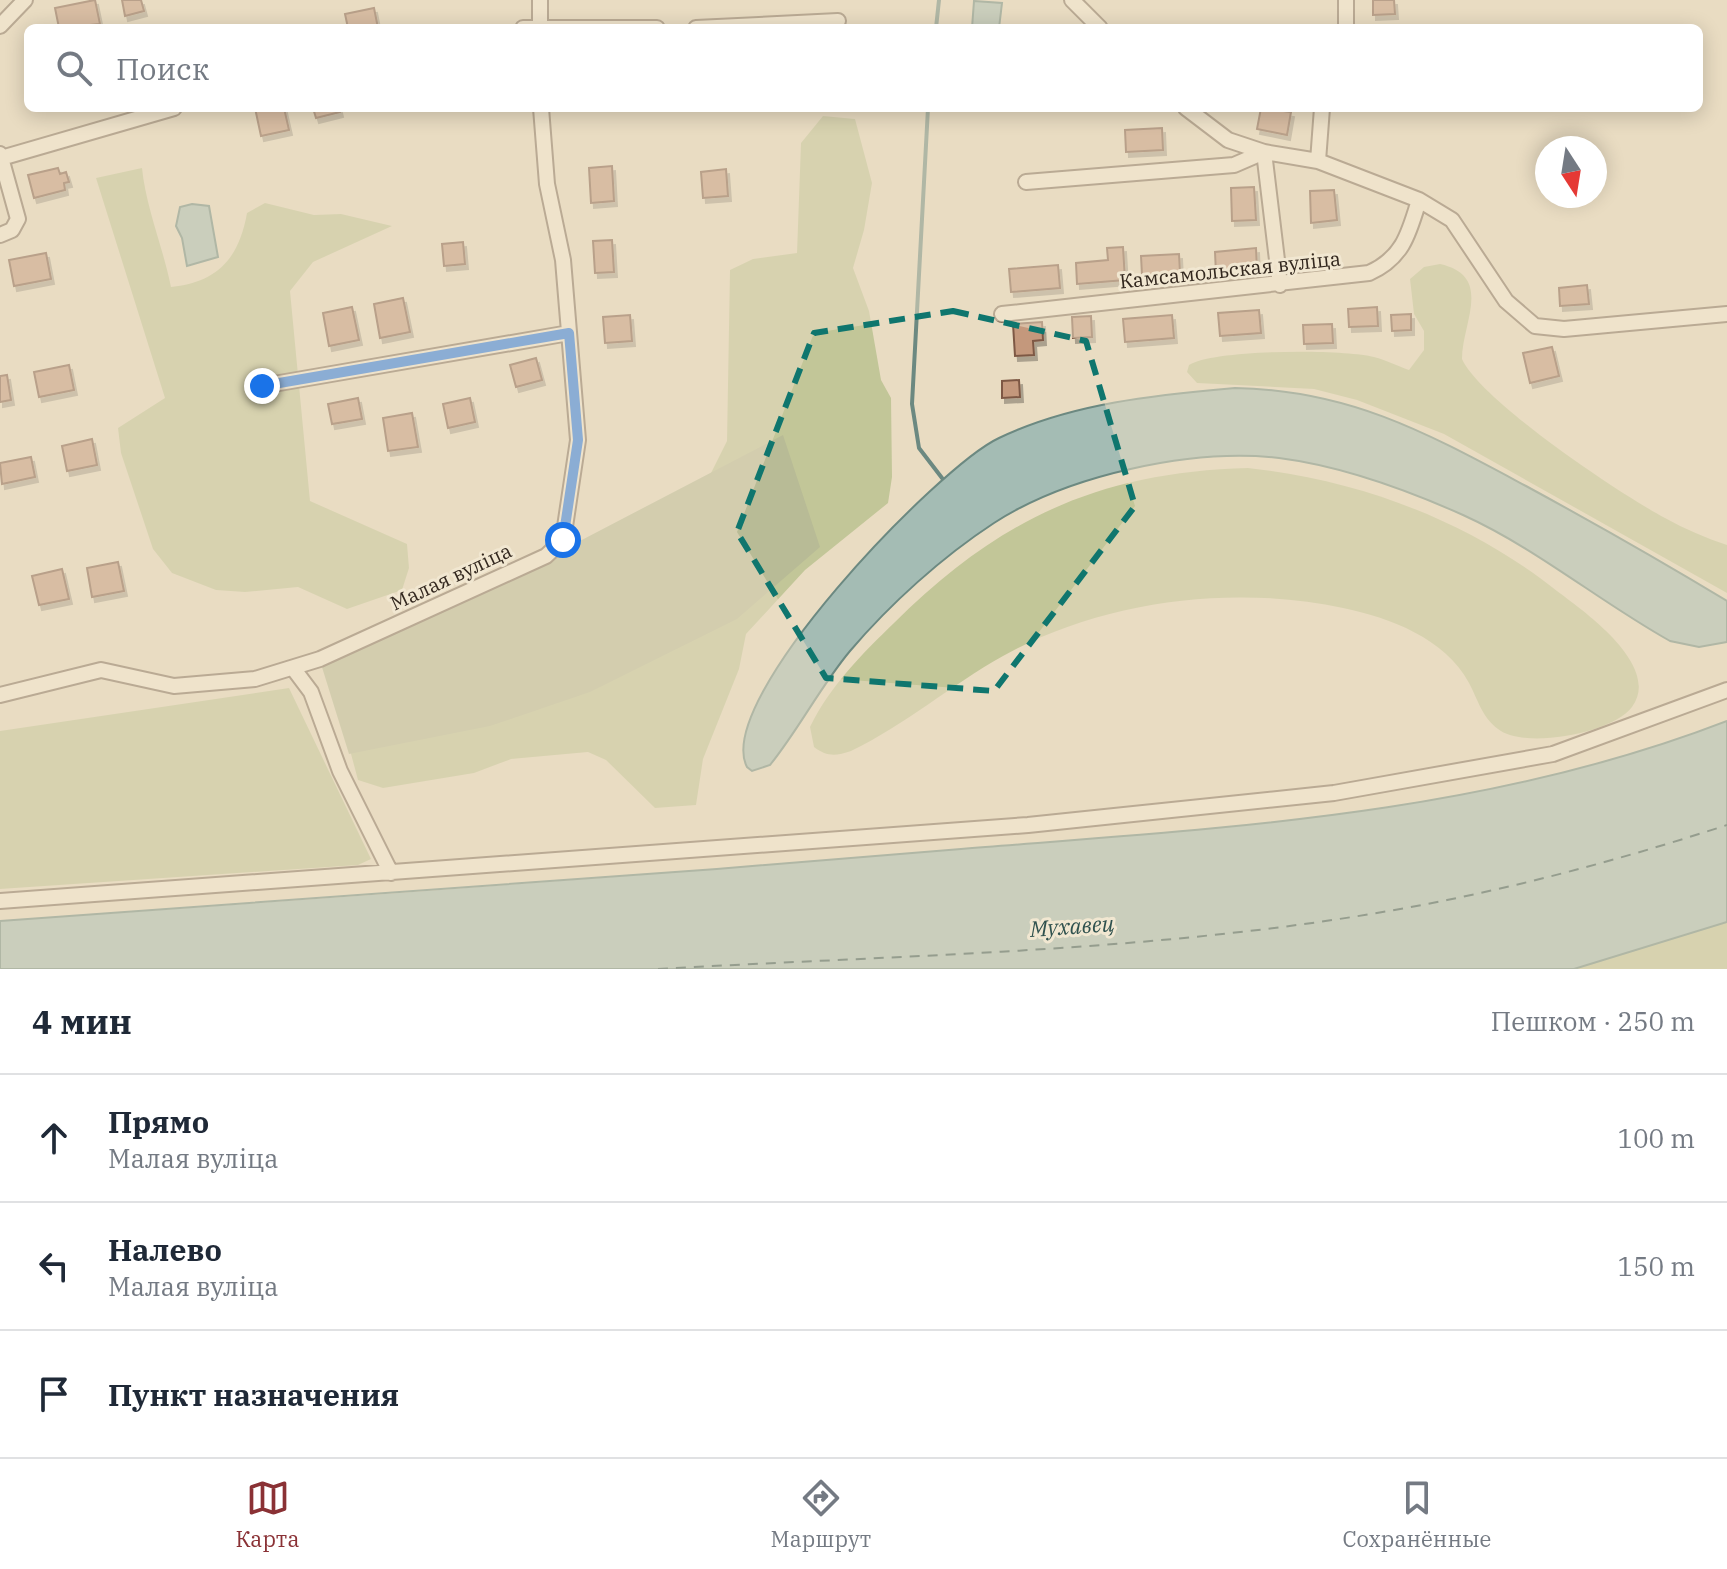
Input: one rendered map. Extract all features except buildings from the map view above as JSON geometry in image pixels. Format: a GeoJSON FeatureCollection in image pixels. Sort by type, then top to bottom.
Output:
{"type":"FeatureCollection","features":[{"type":"Feature","properties":{"kind":"street"},"geometry":{"type":"LineString","coordinates":[[0,26],[25,0]]}},
{"type":"Feature","properties":{"kind":"street"},"geometry":{"type":"LineString","coordinates":[[540,0],[540,24]]}},
{"type":"Feature","properties":{"kind":"street"},"geometry":{"type":"LineString","coordinates":[[1346,0],[1346,24]]}},
{"type":"Feature","properties":{"kind":"street"},"geometry":{"type":"LineString","coordinates":[[1072,1],[1096,24]]}},
{"type":"Feature","properties":{"kind":"street"},"geometry":{"type":"LineString","coordinates":[[777,24],[838,21]]}},
{"type":"Feature","properties":{"kind":"street"},"geometry":{"type":"LineString","coordinates":[[0,235],[12,230],[18,219],[1,156],[160,112]]}},
{"type":"Feature","properties":{"kind":"street","name":"Малая вуліца"},"geometry":{"type":"LineString","coordinates":[[0,695],[101,670],[174,686],[255,679],[320,659],[546,556],[563,540],[578,440],[563,260],[541,147],[541,112]]}},
{"type":"Feature","properties":{"kind":"street"},"geometry":{"type":"LineString","coordinates":[[1191,112],[1228,140],[1264,152],[1318,161],[1419,200],[1461,229],[1506,301],[1535,326],[1564,329],[1727,314]]}},
{"type":"Feature","properties":{"kind":"street"},"geometry":{"type":"LineString","coordinates":[[1318,161],[1322,112]]}},
{"type":"Feature","properties":{"kind":"street"},"geometry":{"type":"LineString","coordinates":[[1026,182],[1234,165],[1264,152]]}},
{"type":"Feature","properties":{"kind":"street"},"geometry":{"type":"LineString","coordinates":[[1264,152],[1280,285]]}},
{"type":"Feature","properties":{"kind":"street","name":"Камсамольская вуліца"},"geometry":{"type":"LineString","coordinates":[[1002,314],[1349,278],[1385,266],[1402,249],[1419,200]]}},
{"type":"Feature","properties":{"kind":"street"},"geometry":{"type":"LineString","coordinates":[[262,386],[569,333]]}},
{"type":"Feature","properties":{"kind":"street"},"geometry":{"type":"LineString","coordinates":[[293,668],[311,692],[340,771],[391,873]]}},
{"type":"Feature","properties":{"kind":"street"},"geometry":{"type":"LineString","coordinates":[[0,901],[1012,827],[1334,793],[1553,754],[1727,690]]}},
{"type":"Feature","properties":{"kind":"highlighted area"},"geometry":{"type":"Polygon","coordinates":[[[953,311],[1086,341],[1135,506],[994,691],[826,678],[737,532],[814,333],[953,311]]]}},
{"type":"Feature","properties":{"kind":"green space"},"geometry":{"type":"Polygon","coordinates":[[[823,116],[855,119],[872,183],[864,230],[853,268],[869,311],[881,380],[891,398],[892,477],[888,503],[805,570],[746,634],[739,669],[703,759],[696,805],[655,808],[606,760],[588,752],[511,759],[474,773],[383,788],[358,780],[328,668],[541,571],[710,475],[727,441],[730,270],[753,259],[797,253],[801,143],[823,116]]]}},
{"type":"Feature","properties":{"kind":"green space"},"geometry":{"type":"Polygon","coordinates":[[[142,168],[171,287],[202,280],[224,265],[238,243],[247,213],[265,203],[314,215],[341,214],[392,226],[313,262],[290,291],[310,501],[407,544],[409,568],[402,590],[347,609],[298,587],[245,592],[216,590],[172,573],[153,549],[121,453],[118,428],[165,398],[96,178],[142,168]]]}},
{"type":"Feature","properties":{"kind":"green space"},"geometry":{"type":"Polygon","coordinates":[[[1440,264],[1456,270],[1466,279],[1471,290],[1462,359],[1474,377],[1523,421],[1617,489],[1673,522],[1727,545],[1727,593],[1444,434],[1357,400],[1314,389],[1197,383],[1187,372],[1189,365],[1203,360],[1279,352],[1358,354],[1409,370],[1424,350],[1424,331],[1414,314],[1410,279],[1424,267],[1440,264]]]}},
{"type":"Feature","properties":{"kind":"green space"},"geometry":{"type":"Polygon","coordinates":[[[783,435],[820,547],[737,619],[590,692],[490,726],[349,754],[321,664],[507,579],[783,435]]]}},
{"type":"Feature","properties":{"kind":"green space"},"geometry":{"type":"Polygon","coordinates":[[[1248,468],[1331,482],[1412,508],[1450,524],[1523,566],[1585,612],[1629,658],[1637,675],[1639,691],[1632,707],[1607,724],[1568,736],[1527,738],[1510,735],[1488,719],[1459,667],[1415,632],[1343,608],[1301,601],[1212,598],[1124,610],[1041,637],[1003,656],[851,751],[832,755],[814,747],[810,727],[837,684],[894,623],[973,555],[1055,508],[1099,491],[1145,479],[1248,468]]]}},
{"type":"Feature","properties":{"kind":"green space"},"geometry":{"type":"Polygon","coordinates":[[[289,688],[371,859],[358,865],[0,889],[0,731],[289,688]]]}},
{"type":"Feature","properties":{"kind":"green space"},"geometry":{"type":"Polygon","coordinates":[[[1727,922],[1727,969],[1574,969],[1727,922]]]}},
{"type":"Feature","properties":{"kind":"water"},"geometry":{"type":"Polygon","coordinates":[[[974,1],[1002,3],[999,24],[972,24],[974,1]]]}},
{"type":"Feature","properties":{"kind":"water"},"geometry":{"type":"Polygon","coordinates":[[[192,204],[209,206],[218,257],[187,266],[182,238],[176,226],[180,207],[192,204]]]}},
{"type":"Feature","properties":{"kind":"water"},"geometry":{"type":"Polygon","coordinates":[[[1235,388],[1315,397],[1352,406],[1421,432],[1455,449],[1602,528],[1727,601],[1727,642],[1699,647],[1670,641],[1490,528],[1396,488],[1326,467],[1279,458],[1208,457],[1132,469],[1094,479],[1058,491],[994,523],[918,582],[866,633],[839,665],[770,765],[752,771],[747,767],[745,735],[763,691],[796,641],[837,588],[884,537],[970,457],[999,438],[1056,416],[1115,402],[1235,388]]]}},
{"type":"Feature","properties":{"kind":"water","name":"Мухавец"},"geometry":{"type":"Polygon","coordinates":[[[1727,721],[1727,922],[1574,969],[0,969],[0,921],[1156,834],[1349,813],[1445,798],[1540,778],[1634,753],[1727,721]]]}},
{"type":"Feature","properties":{"kind":"waterway"},"geometry":{"type":"LineString","coordinates":[[936,24],[939,0]]}},
{"type":"Feature","properties":{"kind":"waterway"},"geometry":{"type":"LineString","coordinates":[[928,112],[912,404],[919,448],[942,478]]}},
{"type":"Feature","properties":{"kind":"ferry route"},"geometry":{"type":"LineString","coordinates":[[658,969],[1054,948],[1252,931],[1482,893],[1588,867],[1727,825]]}},
{"type":"Feature","properties":{"kind":"route"},"geometry":{"type":"LineString","coordinates":[[262,386],[569,333],[578,440],[563,540]]}}]}
